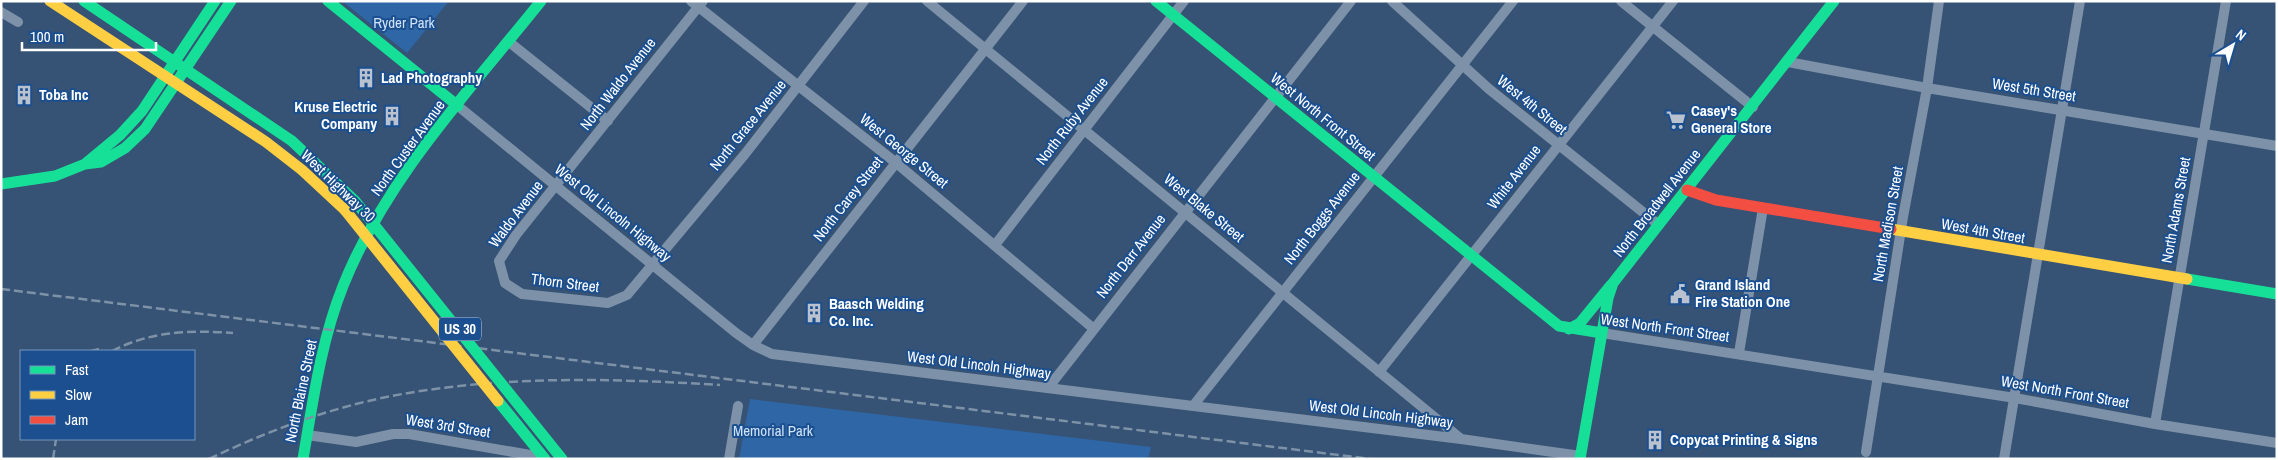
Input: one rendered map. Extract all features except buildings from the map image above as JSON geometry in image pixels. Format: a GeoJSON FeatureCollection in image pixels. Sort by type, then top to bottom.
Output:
{"type":"FeatureCollection","features":[{"type":"Feature","properties":{"kind":"main road","name":"West Highway 30"},"geometry":{"type":"LineString","coordinates":[[50,1],[286,157],[345,210],[545,459]]}},
{"type":"Feature","properties":{"kind":"main road","name":"West Highway 30"},"geometry":{"type":"LineString","coordinates":[[84,1],[292,141],[355,201],[562,459]]}},
{"type":"Feature","properties":{"kind":"main road"},"geometry":{"type":"LineString","coordinates":[[85,164],[136,119],[215,1]]}},
{"type":"Feature","properties":{"kind":"main road"},"geometry":{"type":"LineString","coordinates":[[1,184],[56,176],[85,164],[106,160],[132,142],[178,84],[231,1]]}},
{"type":"Feature","properties":{"kind":"main road"},"geometry":{"type":"LineString","coordinates":[[328,1],[458,106]]}},
{"type":"Feature","properties":{"kind":"main road","name":"North Custer Avenue"},"geometry":{"type":"LineString","coordinates":[[329,329],[347,277],[372,226],[402,179],[541,1]]}},
{"type":"Feature","properties":{"kind":"main road","name":"West North Front Street"},"geometry":{"type":"LineString","coordinates":[[1156,1],[1559,326],[1602,333]]}},
{"type":"Feature","properties":{"kind":"main road","name":"North Broadwell Avenue"},"geometry":{"type":"LineString","coordinates":[[1580,457],[1613,283],[1753,107],[1834,1]]}},
{"type":"Feature","properties":{"kind":"main road","name":"West 4th Street"},"geometry":{"type":"LineString","coordinates":[[1687,190],[1716,200],[2277,294]]}},
{"type":"Feature","properties":{"kind":"main road"},"geometry":{"type":"LineString","coordinates":[[1569,329],[1580,323],[1613,283]]}},
{"type":"Feature","properties":{"kind":"main road","name":"North Blaine Street"},"geometry":{"type":"LineString","coordinates":[[303,459],[329,329]]}},
{"type":"Feature","properties":{"kind":"street","name":"North Grace Avenue"},"geometry":{"type":"LineString","coordinates":[[616,300],[627,295],[653,265],[798,86],[864,1]]}},
{"type":"Feature","properties":{"kind":"street","name":"West Blake Street"},"geometry":{"type":"LineString","coordinates":[[927,1],[1461,438]]}},
{"type":"Feature","properties":{"kind":"street","name":"North Carey Street"},"geometry":{"type":"LineString","coordinates":[[754,345],[895,162],[1023,1]]}},
{"type":"Feature","properties":{"kind":"street","name":"North Ruby Avenue"},"geometry":{"type":"LineString","coordinates":[[995,245],[1184,1]]}},
{"type":"Feature","properties":{"kind":"street","name":"North Darr Avenue"},"geometry":{"type":"LineString","coordinates":[[1048,388],[1350,1]]}},
{"type":"Feature","properties":{"kind":"street","name":"West 4th Street"},"geometry":{"type":"LineString","coordinates":[[1392,1],[1463,65],[1558,145],[1659,225]]}},
{"type":"Feature","properties":{"kind":"street","name":"North Boggs Avenue"},"geometry":{"type":"LineString","coordinates":[[1194,406],[1513,1]]}},
{"type":"Feature","properties":{"kind":"street"},"geometry":{"type":"LineString","coordinates":[[1621,1],[1753,107]]}},
{"type":"Feature","properties":{"kind":"street","name":"White Avenue"},"geometry":{"type":"LineString","coordinates":[[1379,372],[1673,1]]}},
{"type":"Feature","properties":{"kind":"street","name":"North Madison Street"},"geometry":{"type":"LineString","coordinates":[[1866,452],[1900,232],[1927,88],[1939,1]]}},
{"type":"Feature","properties":{"kind":"street"},"geometry":{"type":"LineString","coordinates":[[2004,459],[2080,1]]}},
{"type":"Feature","properties":{"kind":"street","name":"North Adams Street"},"geometry":{"type":"LineString","coordinates":[[2155,424],[2226,1]]}},
{"type":"Feature","properties":{"kind":"street","name":"West George Street"},"geometry":{"type":"LineString","coordinates":[[697,3],[895,162],[1094,328]]}},
{"type":"Feature","properties":{"kind":"street","name":"North Waldo Avenue"},"geometry":{"type":"LineString","coordinates":[[557,186],[697,3]]}},
{"type":"Feature","properties":{"kind":"street"},"geometry":{"type":"LineString","coordinates":[[1,12],[18,22]]}},
{"type":"Feature","properties":{"kind":"street"},"geometry":{"type":"LineString","coordinates":[[509,42],[608,121]]}},
{"type":"Feature","properties":{"kind":"street","name":"West 5th Street"},"geometry":{"type":"LineString","coordinates":[[1788,62],[1927,88],[2277,146]]}},
{"type":"Feature","properties":{"kind":"street","name":"West Old Lincoln Highway"},"geometry":{"type":"LineString","coordinates":[[458,106],[754,345],[782,357],[1461,438],[1580,457]]}},
{"type":"Feature","properties":{"kind":"street","name":"Waldo Avenue"},"geometry":{"type":"LineString","coordinates":[[499,261],[516,235],[557,186]]}},
{"type":"Feature","properties":{"kind":"street"},"geometry":{"type":"LineString","coordinates":[[1739,353],[1762,208]]}},
{"type":"Feature","properties":{"kind":"street","name":"Thorn Street"},"geometry":{"type":"LineString","coordinates":[[499,261],[505,283],[522,294],[608,303],[616,300]]}},
{"type":"Feature","properties":{"kind":"street","name":"West North Front Street"},"geometry":{"type":"LineString","coordinates":[[1602,333],[1739,353],[2277,443]]}},
{"type":"Feature","properties":{"kind":"street"},"geometry":{"type":"LineString","coordinates":[[729,459],[738,406]]}},
{"type":"Feature","properties":{"kind":"street","name":"West 3rd Street"},"geometry":{"type":"LineString","coordinates":[[307,435],[356,442],[393,434],[409,434],[555,459]]}},
{"type":"Feature","properties":{"kind":"green space","name":"Ryder Park"},"geometry":{"type":"Polygon","coordinates":[[[342,1],[449,1],[407,53],[342,1]]]}},
{"type":"Feature","properties":{"kind":"green space","name":"Memorial Park"},"geometry":{"type":"Polygon","coordinates":[[[750,399],[1151,447],[1148,459],[739,459],[750,399]]]}},
{"type":"Feature","properties":{"kind":"railway"},"geometry":{"type":"LineString","coordinates":[[1,289],[1371,459]]}},
{"type":"Feature","properties":{"kind":"railway"},"geometry":{"type":"LineString","coordinates":[[114,350],[141,339],[171,333],[233,333]]}},
{"type":"Feature","properties":{"kind":"railway"},"geometry":{"type":"LineString","coordinates":[[95,350],[99,349]]}},
{"type":"Feature","properties":{"kind":"railway"},"geometry":{"type":"LineString","coordinates":[[209,459],[250,440],[313,417],[355,404],[419,391],[505,382],[548,380],[720,385]]}},
{"type":"Feature","properties":{"kind":"railway"},"geometry":{"type":"LineString","coordinates":[[53,459],[56,440]]}},
{"type":"Feature","properties":{"kind":"traffic: fast"},"geometry":{"type":"LineString","coordinates":[[84,1],[292,141],[355,201]]}},
{"type":"Feature","properties":{"kind":"traffic: fast"},"geometry":{"type":"LineString","coordinates":[[85,164],[120,135],[142,111],[215,1]]}},
{"type":"Feature","properties":{"kind":"traffic: fast"},"geometry":{"type":"LineString","coordinates":[[1,184],[55,176],[85,164],[101,162],[125,148],[145,129],[231,1]]}},
{"type":"Feature","properties":{"kind":"traffic: fast"},"geometry":{"type":"LineString","coordinates":[[328,1],[458,106]]}},
{"type":"Feature","properties":{"kind":"traffic: fast"},"geometry":{"type":"LineString","coordinates":[[303,459],[323,350],[335,307],[361,246],[382,209],[431,137],[541,1]]}},
{"type":"Feature","properties":{"kind":"traffic: fast"},"geometry":{"type":"LineString","coordinates":[[1156,1],[1559,326],[1602,333]]}},
{"type":"Feature","properties":{"kind":"traffic: fast"},"geometry":{"type":"LineString","coordinates":[[1580,459],[1608,298],[1613,283],[1834,1]]}},
{"type":"Feature","properties":{"kind":"traffic: fast"},"geometry":{"type":"LineString","coordinates":[[355,201],[562,459]]}},
{"type":"Feature","properties":{"kind":"traffic: fast"},"geometry":{"type":"LineString","coordinates":[[2187,279],[2277,294]]}},
{"type":"Feature","properties":{"kind":"traffic: fast"},"geometry":{"type":"LineString","coordinates":[[1569,329],[1580,323],[1611,285]]}},
{"type":"Feature","properties":{"kind":"traffic: fast"},"geometry":{"type":"LineString","coordinates":[[498,401],[545,459]]}},
{"type":"Feature","properties":{"kind":"traffic: slow"},"geometry":{"type":"LineString","coordinates":[[50,1],[266,142],[302,170],[345,210]]}},
{"type":"Feature","properties":{"kind":"traffic: slow"},"geometry":{"type":"LineString","coordinates":[[345,210],[498,401]]}},
{"type":"Feature","properties":{"kind":"traffic: slow"},"geometry":{"type":"LineString","coordinates":[[1891,229],[2187,279]]}},
{"type":"Feature","properties":{"kind":"traffic: jam"},"geometry":{"type":"LineString","coordinates":[[1687,190],[1716,200],[1891,229]]}},
{"type":"Feature","properties":{"kind":"place","name":"Lad Photography"},"geometry":{"type":"Point","coordinates":[366,78]}},
{"type":"Feature","properties":{"kind":"place","name":"Toba Inc"},"geometry":{"type":"Point","coordinates":[24,95]}},
{"type":"Feature","properties":{"kind":"place","name":"Kruse Electric Company"},"geometry":{"type":"Point","coordinates":[392,116]}},
{"type":"Feature","properties":{"kind":"place","name":"Casey's General Store"},"geometry":{"type":"Point","coordinates":[1676,120]}},
{"type":"Feature","properties":{"kind":"place","name":"Grand Island Fire Station One"},"geometry":{"type":"Point","coordinates":[1680,294]}},
{"type":"Feature","properties":{"kind":"place","name":"Baasch Welding Co. Inc."},"geometry":{"type":"Point","coordinates":[814,313]}},
{"type":"Feature","properties":{"kind":"place","name":"Copycat Printing & Signs"},"geometry":{"type":"Point","coordinates":[1655,440]}}]}
